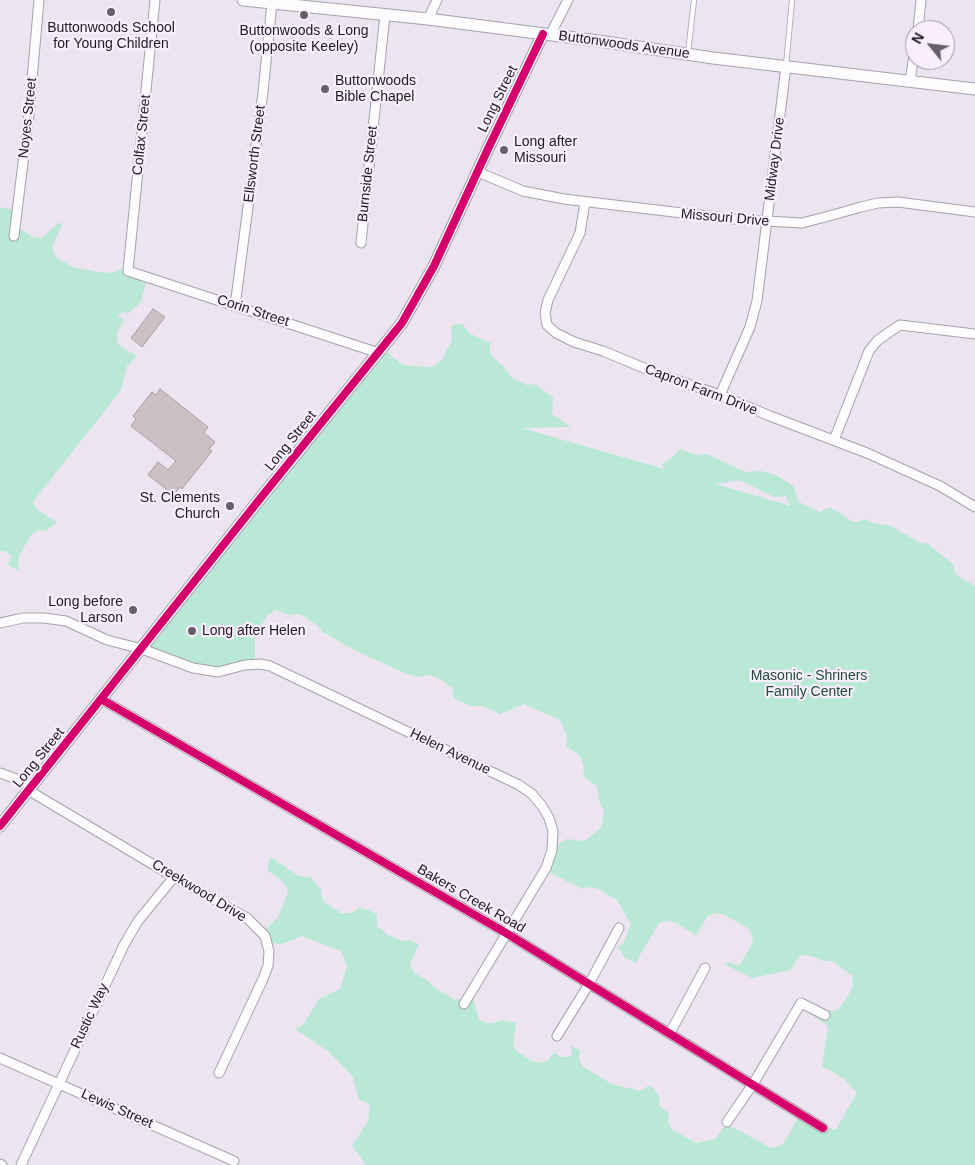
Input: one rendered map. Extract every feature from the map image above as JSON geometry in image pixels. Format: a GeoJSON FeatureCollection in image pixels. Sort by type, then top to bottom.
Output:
{"type":"FeatureCollection","features":[{"type":"Feature","properties":{"kind":"street","name":"Noyes Street"},"geometry":{"type":"LineString","coordinates":[[14,236],[29,114],[39,0]]}},
{"type":"Feature","properties":{"kind":"street","name":"Colfax Street"},"geometry":{"type":"LineString","coordinates":[[128,271],[155,0]]}},
{"type":"Feature","properties":{"kind":"street","name":"Buttonwoods Avenue"},"geometry":{"type":"LineString","coordinates":[[243,0],[272,3],[310,3],[385,15],[975,89]]}},
{"type":"Feature","properties":{"kind":"street"},"geometry":{"type":"LineString","coordinates":[[428,19],[437,0]]}},
{"type":"Feature","properties":{"kind":"street"},"geometry":{"type":"LineString","coordinates":[[546,35],[568,0]]}},
{"type":"Feature","properties":{"kind":"street"},"geometry":{"type":"LineString","coordinates":[[919,20],[921,0]]}},
{"type":"Feature","properties":{"kind":"street","name":"Ellsworth Street"},"geometry":{"type":"LineString","coordinates":[[235,306],[272,3]]}},
{"type":"Feature","properties":{"kind":"street","name":"Burnside Street"},"geometry":{"type":"LineString","coordinates":[[361,243],[385,15]]}},
{"type":"Feature","properties":{"kind":"street","name":"Long Street"},"geometry":{"type":"LineString","coordinates":[[0,826],[402,323],[434,266],[546,35]]}},
{"type":"Feature","properties":{"kind":"street","name":"Midway Drive"},"geometry":{"type":"LineString","coordinates":[[720,395],[750,328],[757,301],[786,66]]}},
{"type":"Feature","properties":{"kind":"street"},"geometry":{"type":"LineString","coordinates":[[910,81],[912,70]]}},
{"type":"Feature","properties":{"kind":"street","name":"Missouri Drive"},"geometry":{"type":"LineString","coordinates":[[478,172],[523,192],[585,202],[733,220],[802,223],[861,206],[898,202],[975,212]]}},
{"type":"Feature","properties":{"kind":"street","name":"Capron Farm Drive"},"geometry":{"type":"LineString","coordinates":[[585,202],[580,233],[548,300],[546,313],[548,325],[556,333],[656,374],[720,395],[868,453],[940,486],[975,507]]}},
{"type":"Feature","properties":{"kind":"street","name":"Corin Street"},"geometry":{"type":"LineString","coordinates":[[128,271],[378,353]]}},
{"type":"Feature","properties":{"kind":"street"},"geometry":{"type":"LineString","coordinates":[[834,440],[869,351],[877,341],[900,325],[975,334]]}},
{"type":"Feature","properties":{"kind":"street","name":"Helen Avenue"},"geometry":{"type":"LineString","coordinates":[[0,623],[23,618],[66,621],[107,640],[142,648],[193,668],[218,672],[246,664],[270,666],[519,785],[532,794],[542,806],[548,818],[552,831],[552,850],[546,868],[464,1004]]}},
{"type":"Feature","properties":{"kind":"street","name":"Bakers Creek Road"},"geometry":{"type":"LineString","coordinates":[[101,700],[506,933],[823,1128]]}},
{"type":"Feature","properties":{"kind":"street","name":"Creekwood Drive"},"geometry":{"type":"LineString","coordinates":[[0,773],[30,788],[174,877],[247,918],[265,936],[269,951],[268,966],[219,1073]]}},
{"type":"Feature","properties":{"kind":"street","name":"Rustic Way"},"geometry":{"type":"LineString","coordinates":[[21,1165],[124,945],[138,921],[174,877]]}},
{"type":"Feature","properties":{"kind":"street"},"geometry":{"type":"LineString","coordinates":[[557,1036],[590,984],[619,928]]}},
{"type":"Feature","properties":{"kind":"street"},"geometry":{"type":"LineString","coordinates":[[670,1033],[705,968]]}},
{"type":"Feature","properties":{"kind":"street"},"geometry":{"type":"LineString","coordinates":[[727,1122],[753,1084],[801,1002],[825,1015]]}},
{"type":"Feature","properties":{"kind":"street","name":"Lewis Street"},"geometry":{"type":"LineString","coordinates":[[0,1058],[234,1161]]}},
{"type":"Feature","properties":{"kind":"lane"},"geometry":{"type":"LineString","coordinates":[[688,54],[694,0]]}},
{"type":"Feature","properties":{"kind":"lane"},"geometry":{"type":"LineString","coordinates":[[786,66],[792,0]]}},
{"type":"Feature","properties":{"kind":"green space"},"geometry":{"type":"Polygon","coordinates":[[[0,207],[13,210],[15,225],[33,237],[42,238],[59,222],[62,225],[52,247],[56,257],[72,267],[112,273],[125,267],[147,278],[141,302],[129,313],[122,312],[118,317],[124,319],[117,334],[117,342],[120,346],[137,356],[127,366],[121,390],[33,502],[36,509],[57,522],[46,531],[38,530],[31,535],[19,555],[18,570],[8,565],[11,556],[5,551],[0,551],[0,207]]]}},
{"type":"Feature","properties":{"kind":"green space","name":"Masonic - Shriners Family Center"},"geometry":{"type":"Polygon","coordinates":[[[463,324],[469,333],[490,343],[490,354],[504,367],[510,376],[526,385],[535,384],[553,397],[552,414],[571,427],[522,428],[664,469],[662,464],[672,458],[680,449],[696,455],[707,454],[745,472],[761,471],[776,475],[793,486],[799,502],[819,512],[830,507],[852,521],[857,522],[865,519],[873,523],[891,526],[920,543],[928,544],[953,564],[955,573],[975,586],[975,1165],[366,1165],[352,1146],[368,1121],[370,1105],[359,1099],[352,1075],[328,1051],[295,1029],[304,1024],[317,1000],[340,989],[347,966],[341,951],[302,936],[282,944],[272,943],[265,930],[278,917],[288,892],[280,879],[267,870],[270,857],[299,876],[311,877],[321,889],[324,902],[341,913],[352,913],[360,907],[377,914],[377,926],[389,936],[404,941],[410,940],[419,944],[410,964],[414,973],[455,1000],[472,996],[479,1019],[485,1023],[495,1023],[501,1020],[516,1023],[513,1044],[516,1051],[532,1061],[540,1063],[549,1060],[554,1053],[562,1057],[569,1057],[572,1054],[571,1046],[580,1050],[579,1058],[582,1066],[612,1084],[640,1091],[650,1085],[660,1097],[659,1105],[669,1114],[668,1121],[671,1129],[696,1143],[715,1139],[727,1124],[774,1148],[783,1144],[803,1112],[832,1129],[836,1129],[857,1093],[843,1078],[822,1066],[828,1029],[826,1024],[800,1007],[804,1000],[826,1010],[833,1011],[840,1008],[853,987],[852,975],[832,961],[823,961],[804,955],[798,957],[791,970],[752,978],[724,964],[729,962],[736,965],[740,964],[751,946],[753,938],[749,929],[725,915],[717,913],[708,916],[695,936],[674,922],[665,921],[659,923],[638,958],[637,963],[625,958],[618,946],[623,944],[631,924],[617,900],[599,889],[589,887],[582,889],[549,872],[556,846],[566,839],[585,841],[602,827],[604,811],[599,800],[597,786],[583,776],[584,768],[580,756],[566,746],[567,736],[560,720],[524,704],[500,714],[483,706],[471,706],[454,698],[452,687],[436,677],[428,675],[420,677],[407,674],[352,649],[323,633],[318,626],[300,614],[290,615],[276,610],[269,614],[255,634],[255,664],[229,674],[218,675],[144,648],[383,348],[401,364],[432,367],[441,361],[452,340],[451,325],[463,324]],[[740,480],[715,484],[791,506],[785,496],[774,497],[740,480]]]}},
{"type":"Feature","properties":{"kind":"building"},"geometry":{"type":"Polygon","coordinates":[[[153,309],[165,317],[142,347],[131,338],[153,309]]]}},
{"type":"Feature","properties":{"kind":"building"},"geometry":{"type":"Polygon","coordinates":[[[160,389],[208,427],[204,433],[215,442],[209,449],[212,451],[182,489],[180,487],[174,495],[148,475],[158,462],[168,470],[176,461],[131,426],[136,419],[133,416],[152,392],[156,395],[160,389]]]}},
{"type":"Feature","properties":{"kind":"cycle path"},"geometry":{"type":"LineString","coordinates":[[0,826],[402,323],[434,266],[543,34]]}},
{"type":"Feature","properties":{"kind":"cycle path"},"geometry":{"type":"LineString","coordinates":[[101,699],[506,933],[823,1128]]}},
{"type":"Feature","properties":{"kind":"place","name":"Buttonwoods School for Young Children"},"geometry":{"type":"Point","coordinates":[111,12]}},
{"type":"Feature","properties":{"kind":"place","name":"Buttonwoods & Long (opposite Keeley)"},"geometry":{"type":"Point","coordinates":[304,15]}},
{"type":"Feature","properties":{"kind":"place","name":"Buttonwoods Bible Chapel"},"geometry":{"type":"Point","coordinates":[325,89]}},
{"type":"Feature","properties":{"kind":"place","name":"Long after Missouri"},"geometry":{"type":"Point","coordinates":[504,150]}},
{"type":"Feature","properties":{"kind":"place","name":"St. Clements Church"},"geometry":{"type":"Point","coordinates":[230,506]}},
{"type":"Feature","properties":{"kind":"place","name":"Long before Larson"},"geometry":{"type":"Point","coordinates":[133,610]}},
{"type":"Feature","properties":{"kind":"place","name":"Long after Helen"},"geometry":{"type":"Point","coordinates":[192,631]}}]}
